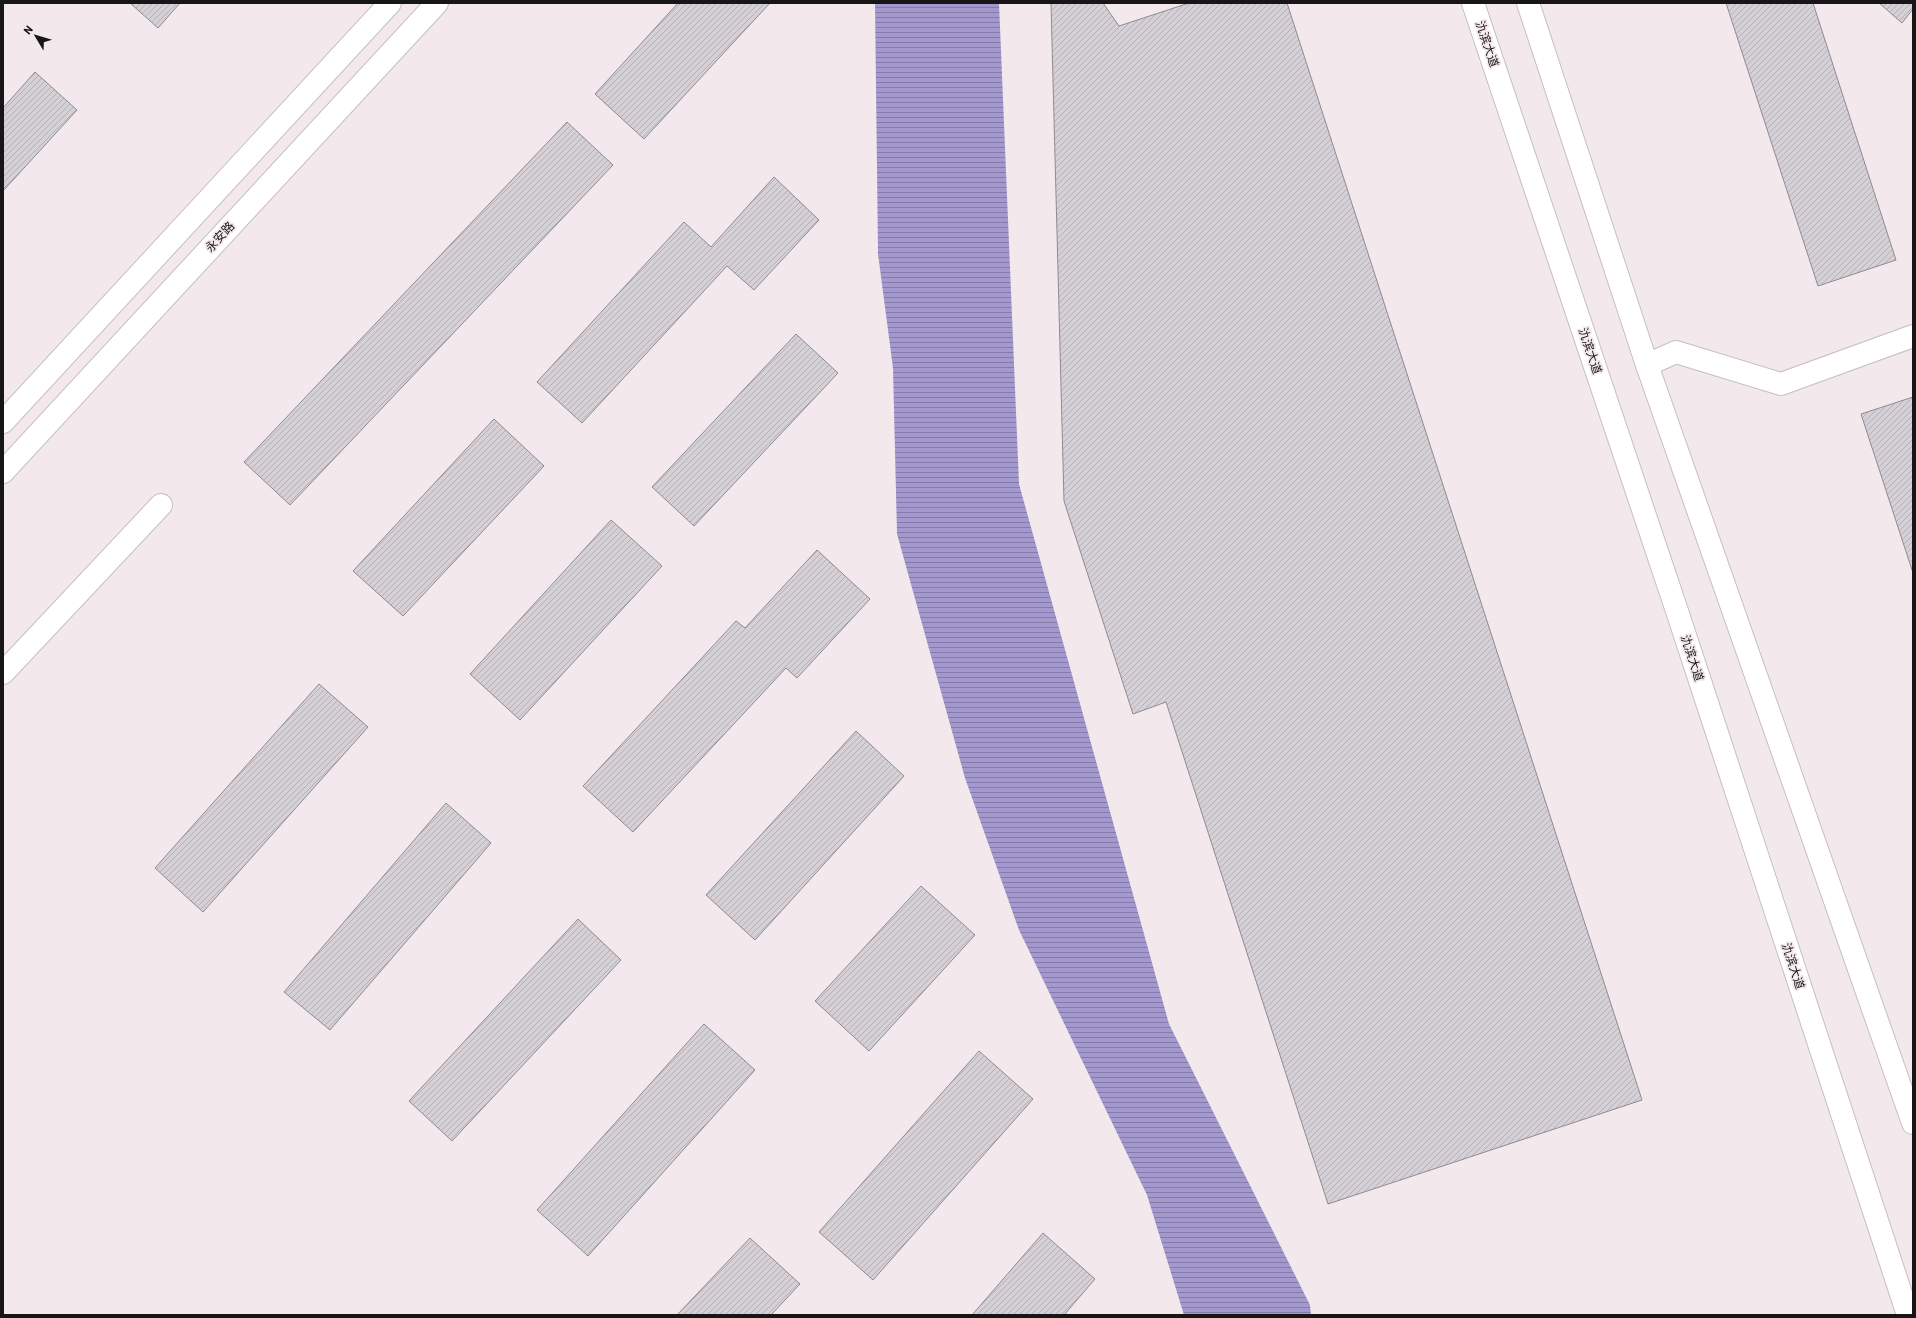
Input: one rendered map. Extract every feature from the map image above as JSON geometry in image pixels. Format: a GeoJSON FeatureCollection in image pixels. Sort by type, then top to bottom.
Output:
{"type":"FeatureCollection","features":[{"type":"Feature","properties":{"kind":"main road"},"geometry":{"type":"LineString","coordinates":[[3,422],[390,3]]}},
{"type":"Feature","properties":{"kind":"main road","name":"永安路"},"geometry":{"type":"LineString","coordinates":[[3,472],[437,3]]}},
{"type":"Feature","properties":{"kind":"main road","name":"氿滨大道"},"geometry":{"type":"LineString","coordinates":[[1473,3],[1675,606],[1908,1315]]}},
{"type":"Feature","properties":{"kind":"main road"},"geometry":{"type":"LineString","coordinates":[[1528,3],[1647,365],[1913,1123]]}},
{"type":"Feature","properties":{"kind":"main road"},"geometry":{"type":"LineString","coordinates":[[1647,365],[1676,352],[1781,384],[1913,336]]}},
{"type":"Feature","properties":{"kind":"main road"},"geometry":{"type":"LineString","coordinates":[[3,673],[161,505]]}},
{"type":"Feature","properties":{"kind":"shaded area"},"geometry":{"type":"Polygon","coordinates":[[[875,3],[999,3],[1019,484],[1169,1024],[1310,1305],[1311,1315],[1184,1315],[1147,1195],[1019,930],[965,778],[897,534],[893,368],[878,254],[875,3]]]}},
{"type":"Feature","properties":{"kind":"building"},"geometry":{"type":"Polygon","coordinates":[[[130,3],[180,3],[158,28],[130,3]]]}},
{"type":"Feature","properties":{"kind":"building"},"geometry":{"type":"Polygon","coordinates":[[[678,3],[770,3],[644,139],[595,94],[678,3]]]}},
{"type":"Feature","properties":{"kind":"building"},"geometry":{"type":"Polygon","coordinates":[[[1051,3],[1103,3],[1119,26],[1189,3],[1287,3],[1642,1100],[1328,1204],[1166,702],[1133,714],[1064,501],[1051,3]]]}},
{"type":"Feature","properties":{"kind":"building"},"geometry":{"type":"Polygon","coordinates":[[[1726,3],[1813,3],[1896,260],[1818,286],[1726,3]]]}},
{"type":"Feature","properties":{"kind":"building"},"geometry":{"type":"Polygon","coordinates":[[[1879,3],[1913,3],[1913,9],[1902,23],[1879,3]]]}},
{"type":"Feature","properties":{"kind":"building"},"geometry":{"type":"Polygon","coordinates":[[[35,72],[77,110],[3,191],[3,108],[35,72]]]}},
{"type":"Feature","properties":{"kind":"building"},"geometry":{"type":"Polygon","coordinates":[[[567,122],[613,165],[290,505],[244,462],[567,122]]]}},
{"type":"Feature","properties":{"kind":"building"},"geometry":{"type":"Polygon","coordinates":[[[774,177],[819,220],[754,290],[727,266],[582,423],[537,382],[684,222],[711,247],[774,177]]]}},
{"type":"Feature","properties":{"kind":"building"},"geometry":{"type":"Polygon","coordinates":[[[796,334],[838,373],[694,526],[652,487],[796,334]]]}},
{"type":"Feature","properties":{"kind":"building"},"geometry":{"type":"Polygon","coordinates":[[[1913,397],[1913,573],[1861,414],[1913,397]]]}},
{"type":"Feature","properties":{"kind":"building"},"geometry":{"type":"Polygon","coordinates":[[[494,419],[544,466],[403,616],[353,571],[494,419]]]}},
{"type":"Feature","properties":{"kind":"building"},"geometry":{"type":"Polygon","coordinates":[[[611,520],[662,566],[520,720],[470,674],[611,520]]]}},
{"type":"Feature","properties":{"kind":"building"},"geometry":{"type":"Polygon","coordinates":[[[817,550],[870,599],[797,678],[786,668],[633,832],[583,786],[736,621],[745,628],[817,550]]]}},
{"type":"Feature","properties":{"kind":"building"},"geometry":{"type":"Polygon","coordinates":[[[319,684],[368,727],[203,912],[155,868],[319,684]]]}},
{"type":"Feature","properties":{"kind":"building"},"geometry":{"type":"Polygon","coordinates":[[[856,731],[904,776],[755,940],[706,895],[856,731]]]}},
{"type":"Feature","properties":{"kind":"building"},"geometry":{"type":"Polygon","coordinates":[[[446,803],[491,843],[330,1030],[284,992],[446,803]]]}},
{"type":"Feature","properties":{"kind":"building"},"geometry":{"type":"Polygon","coordinates":[[[921,886],[975,935],[869,1051],[815,1001],[921,886]]]}},
{"type":"Feature","properties":{"kind":"building"},"geometry":{"type":"Polygon","coordinates":[[[578,919],[621,960],[452,1141],[409,1101],[578,919]]]}},
{"type":"Feature","properties":{"kind":"building"},"geometry":{"type":"Polygon","coordinates":[[[704,1024],[755,1070],[588,1256],[537,1210],[704,1024]]]}},
{"type":"Feature","properties":{"kind":"building"},"geometry":{"type":"Polygon","coordinates":[[[979,1051],[1033,1099],[873,1280],[819,1232],[979,1051]]]}},
{"type":"Feature","properties":{"kind":"building"},"geometry":{"type":"Polygon","coordinates":[[[1043,1233],[1095,1279],[1064,1315],[972,1315],[1043,1233]]]}},
{"type":"Feature","properties":{"kind":"building"},"geometry":{"type":"Polygon","coordinates":[[[750,1238],[800,1284],[771,1315],[677,1315],[750,1238]]]}}]}
